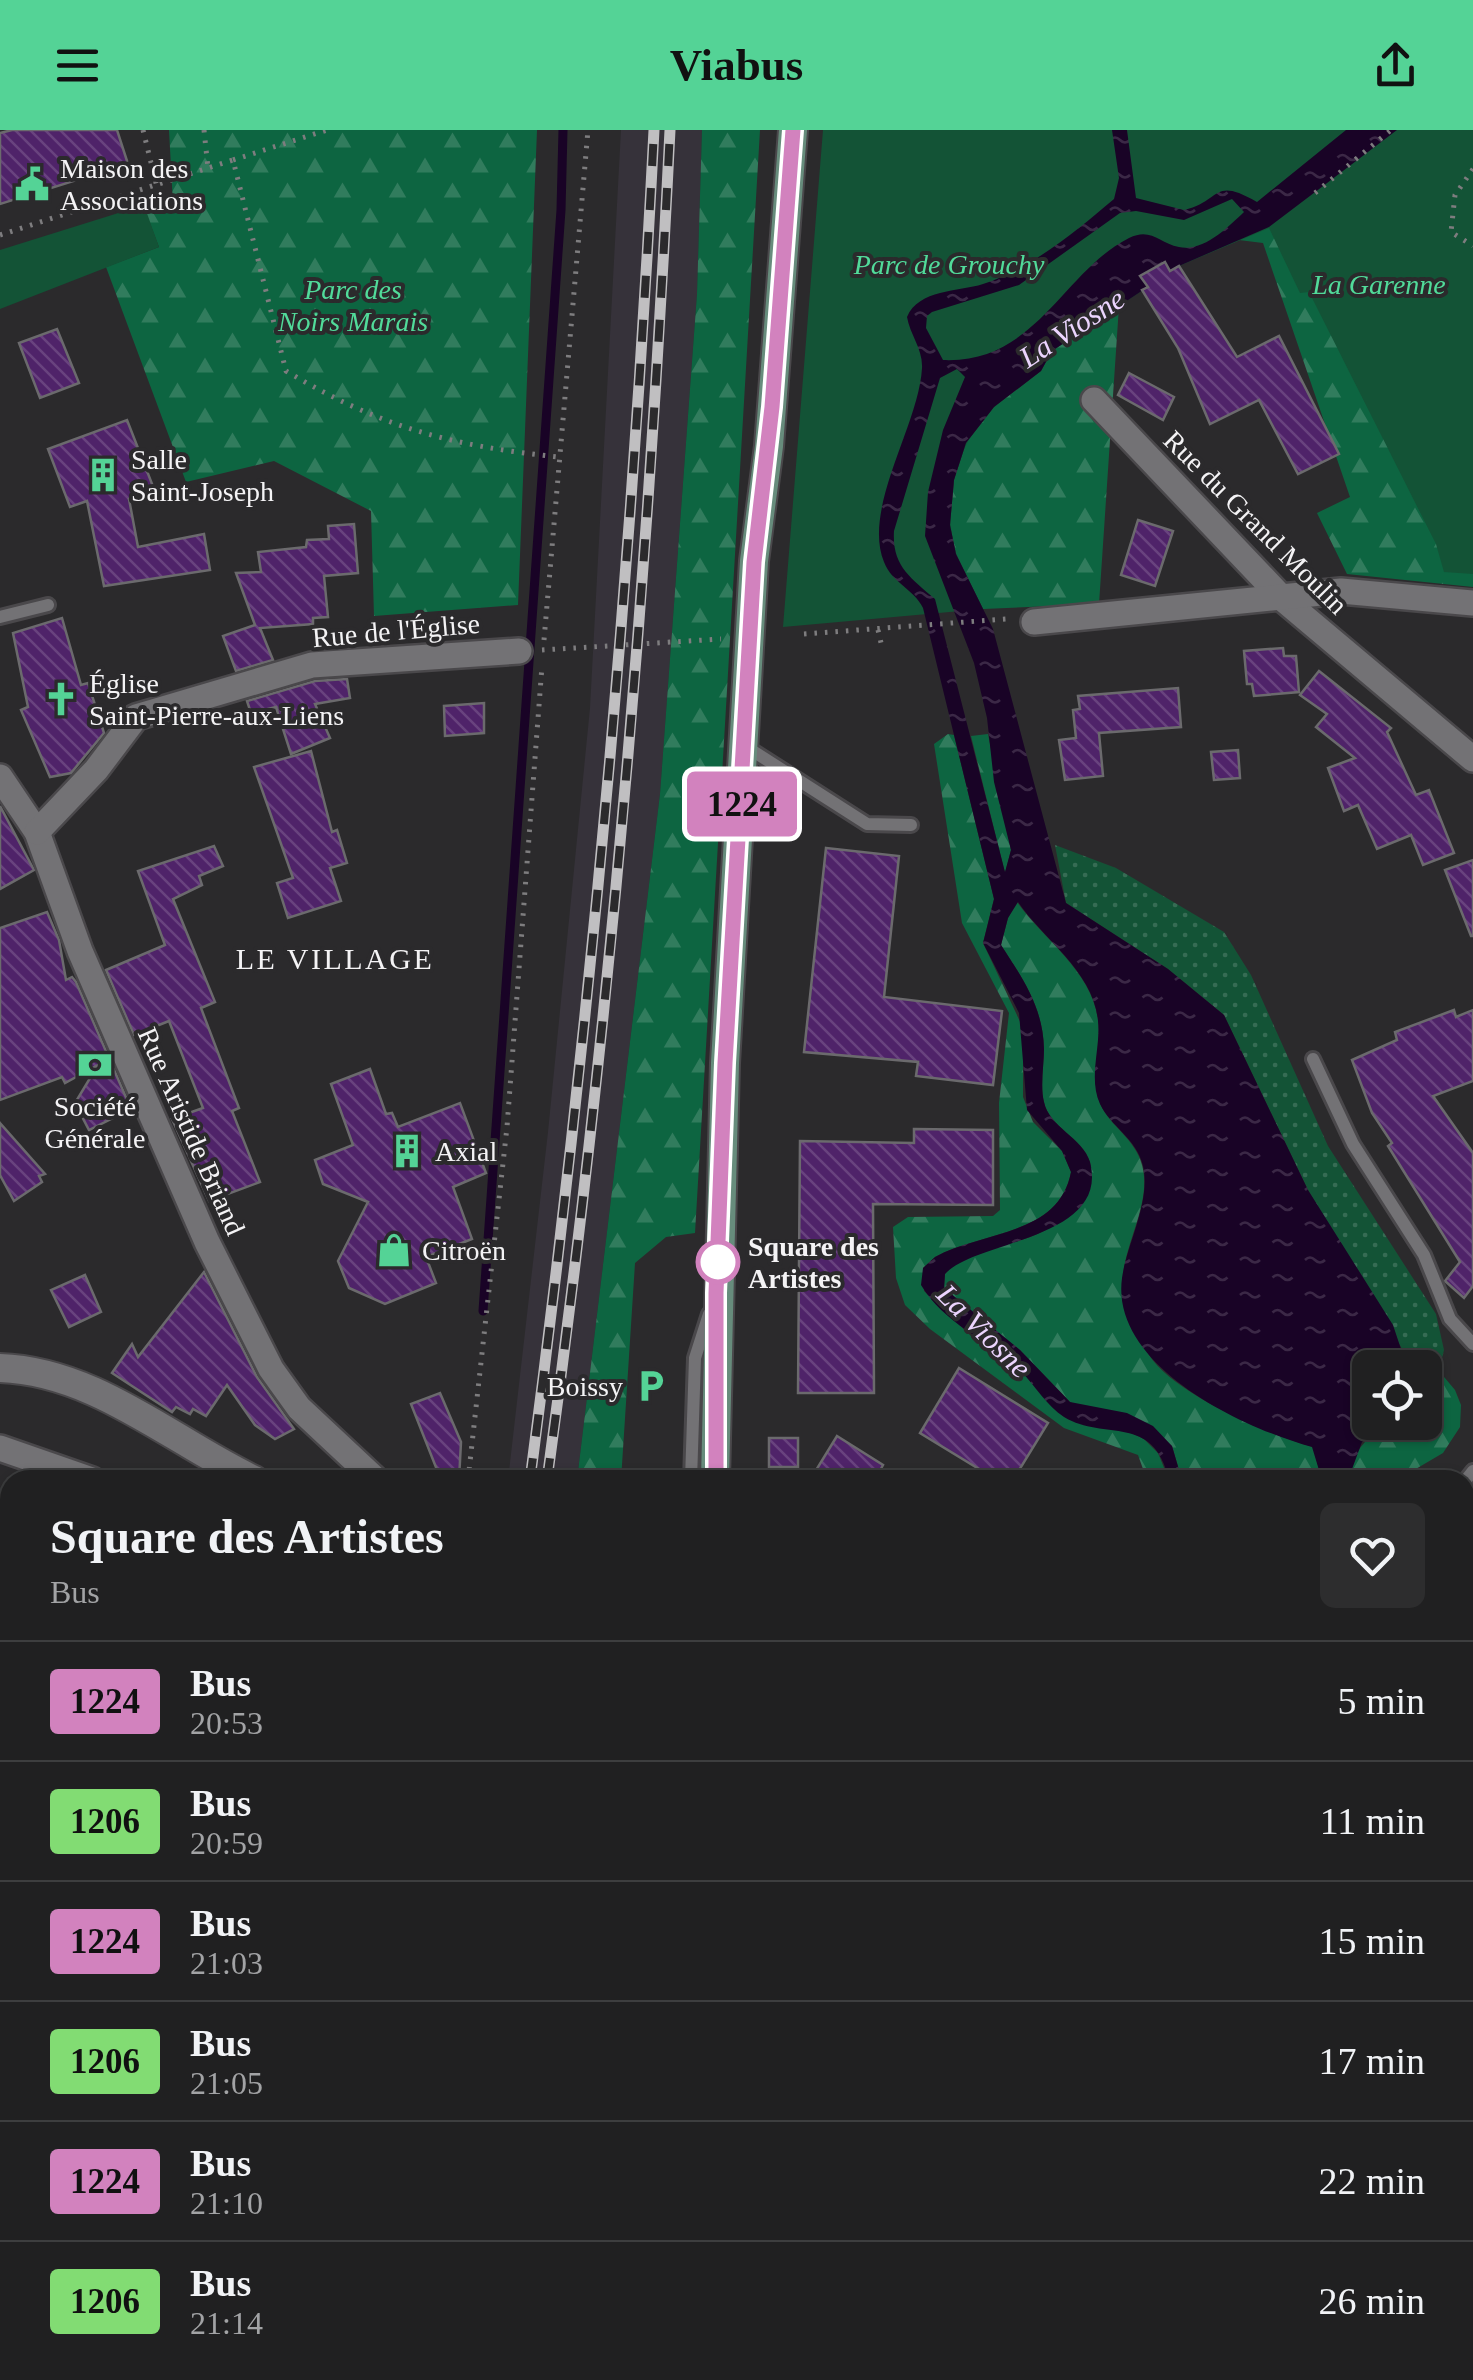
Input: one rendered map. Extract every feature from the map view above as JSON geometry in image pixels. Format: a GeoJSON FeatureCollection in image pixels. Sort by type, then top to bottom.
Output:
{"type":"FeatureCollection","features":[{"type":"Feature","properties":{"kind":"main road"},"geometry":{"type":"LineString","coordinates":[[709,1470],[754,562],[772,407],[792,130]]}},
{"type":"Feature","properties":{"kind":"street","name":"Rue du Grand Moulin"},"geometry":{"type":"LineString","coordinates":[[1094,400],[1284,600],[1473,759]]}},
{"type":"Feature","properties":{"kind":"street"},"geometry":{"type":"LineString","coordinates":[[1034,622],[1284,600],[1341,591],[1473,603]]}},
{"type":"Feature","properties":{"kind":"street","name":"Rue de l'Église"},"geometry":{"type":"LineString","coordinates":[[37,832],[96,770],[136,717],[312,665],[532,650]]}},
{"type":"Feature","properties":{"kind":"street","name":"Rue Aristide Briand"},"geometry":{"type":"LineString","coordinates":[[0,777],[37,832],[88,968],[208,1242],[271,1369],[299,1408],[365,1470]]}},
{"type":"Feature","properties":{"kind":"street"},"geometry":{"type":"LineString","coordinates":[[0,1368],[30,1369],[102,1395],[236,1470]]}},
{"type":"Feature","properties":{"kind":"street"},"geometry":{"type":"LineString","coordinates":[[0,1448],[63,1470]]}},
{"type":"Feature","properties":{"kind":"lane"},"geometry":{"type":"LineString","coordinates":[[0,616],[48,605]]}},
{"type":"Feature","properties":{"kind":"lane"},"geometry":{"type":"LineString","coordinates":[[745,746],[867,824],[910,826]]}},
{"type":"Feature","properties":{"kind":"lane"},"geometry":{"type":"LineString","coordinates":[[1313,1059],[1353,1144],[1424,1255],[1450,1320],[1473,1344]]}},
{"type":"Feature","properties":{"kind":"path"},"geometry":{"type":"LineString","coordinates":[[143,130],[157,187]]}},
{"type":"Feature","properties":{"kind":"path"},"geometry":{"type":"LineString","coordinates":[[204,130],[208,168]]}},
{"type":"Feature","properties":{"kind":"path"},"geometry":{"type":"LineString","coordinates":[[0,235],[327,130]]}},
{"type":"Feature","properties":{"kind":"path"},"geometry":{"type":"LineString","coordinates":[[469,1470],[507,1128],[532,650],[560,457],[588,130]]}},
{"type":"Feature","properties":{"kind":"path"},"geometry":{"type":"LineString","coordinates":[[1315,193],[1391,130]]}},
{"type":"Feature","properties":{"kind":"path"},"geometry":{"type":"LineString","coordinates":[[232,160],[286,370],[330,397],[406,429],[478,449],[560,457]]}},
{"type":"Feature","properties":{"kind":"path"},"geometry":{"type":"LineString","coordinates":[[1473,169],[1455,195],[1451,232],[1473,246]]}},
{"type":"Feature","properties":{"kind":"path"},"geometry":{"type":"LineString","coordinates":[[804,634],[1002,618]]}},
{"type":"Feature","properties":{"kind":"path"},"geometry":{"type":"LineString","coordinates":[[878,630],[882,646]]}},
{"type":"Feature","properties":{"kind":"path"},"geometry":{"type":"LineString","coordinates":[[532,650],[729,638]]}},
{"type":"Feature","properties":{"kind":"shaded area"},"geometry":{"type":"Polygon","coordinates":[[[621,130],[702,130],[697,294],[660,794],[578,1470],[509,1470],[548,1132],[590,708],[621,130]]]}},
{"type":"Feature","properties":{"kind":"green space","name":"Parc des Noirs Marais"},"geometry":{"type":"Polygon","coordinates":[[[169,130],[537,130],[518,605],[374,616],[371,511],[274,461],[186,482],[106,267],[159,247],[146,213],[173,204],[169,130]]]}},
{"type":"Feature","properties":{"kind":"green space"},"geometry":{"type":"Polygon","coordinates":[[[702,130],[760,130],[695,1233],[666,1237],[635,1263],[622,1470],[578,1470],[660,794],[697,294],[702,130]]]}},
{"type":"Feature","properties":{"kind":"green space","name":"Parc de Grouchy"},"geometry":{"type":"Polygon","coordinates":[[[823,130],[1473,130],[1473,574],[1444,572],[1436,544],[1309,292],[1300,293],[1269,228],[1179,266],[1052,351],[980,423],[961,457],[950,515],[956,553],[983,609],[783,627],[823,130]]]}},
{"type":"Feature","properties":{"kind":"green space","name":"La Garenne"},"geometry":{"type":"Polygon","coordinates":[[[1473,130],[1473,587],[1347,574],[1317,513],[1350,497],[1263,243],[1239,240],[1473,130]]]}},
{"type":"Feature","properties":{"kind":"green space"},"geometry":{"type":"Polygon","coordinates":[[[144,205],[159,247],[0,309],[0,250],[144,205]]]}},
{"type":"Feature","properties":{"kind":"green space"},"geometry":{"type":"Polygon","coordinates":[[[1119,306],[1099,604],[983,609],[956,554],[950,525],[954,480],[966,443],[994,407],[1041,371],[1052,351],[1119,306]]]}},
{"type":"Feature","properties":{"kind":"green space"},"geometry":{"type":"Polygon","coordinates":[[[948,734],[954,735],[994,899],[983,943],[1023,1028],[1023,1097],[1033,1122],[1062,1151],[1071,1172],[1064,1193],[1035,1220],[935,1257],[923,1268],[924,1291],[974,1339],[1018,1368],[1063,1416],[1121,1428],[1144,1439],[1158,1453],[1165,1470],[1143,1470],[1138,1455],[1064,1428],[930,1329],[905,1305],[896,1278],[893,1227],[908,1217],[993,1216],[1000,1210],[999,1103],[1009,1013],[962,923],[934,744],[948,734]]]}},
{"type":"Feature","properties":{"kind":"green space"},"geometry":{"type":"Polygon","coordinates":[[[988,734],[1011,850],[1005,873],[971,736],[988,734]]]}},
{"type":"Feature","properties":{"kind":"green space"},"geometry":{"type":"Polygon","coordinates":[[[1055,845],[1116,868],[1224,932],[1251,975],[1328,1146],[1436,1314],[1444,1350],[1442,1358],[1442,1350],[1402,1350],[1308,1190],[1224,1015],[1168,969],[1066,903],[1055,845]]]}},
{"type":"Feature","properties":{"kind":"green space"},"geometry":{"type":"Polygon","coordinates":[[[1017,902],[1077,971],[1094,1002],[1098,1020],[1097,1093],[1109,1119],[1134,1147],[1142,1165],[1144,1192],[1123,1280],[1146,1350],[1161,1370],[1200,1398],[1248,1423],[1313,1447],[1319,1470],[1179,1470],[1172,1446],[1070,1402],[1020,1350],[944,1289],[945,1274],[959,1262],[1048,1229],[1065,1216],[1084,1194],[1091,1176],[1090,1162],[1081,1146],[1052,1119],[1044,1102],[1043,1034],[1036,1007],[1001,945],[1017,902]]]}},
{"type":"Feature","properties":{"kind":"green space"},"geometry":{"type":"Polygon","coordinates":[[[1442,1375],[1455,1390],[1461,1405],[1460,1427],[1443,1453],[1414,1470],[1351,1470],[1365,1443],[1442,1440],[1442,1375]]]}},
{"type":"Feature","properties":{"kind":"water","name":"La Viosne"},"geometry":{"type":"Polygon","coordinates":[[[1112,130],[1127,130],[1136,198],[1184,210],[1224,191],[1257,202],[1346,130],[1397,130],[1269,227],[1179,266],[1052,351],[1041,371],[994,407],[966,443],[954,480],[950,525],[956,554],[993,629],[1066,903],[1168,969],[1224,1015],[1308,1190],[1393,1325],[1401,1350],[1352,1350],[1352,1440],[1365,1440],[1352,1470],[1319,1470],[1312,1447],[1218,1408],[1159,1365],[1137,1339],[1124,1310],[1122,1278],[1144,1194],[1143,1166],[1135,1148],[1100,1104],[1095,1073],[1098,1021],[1087,987],[1018,902],[1008,918],[1001,945],[1024,982],[1040,1020],[1044,1049],[1042,1089],[1047,1111],[1086,1154],[1091,1188],[1080,1208],[1061,1223],[961,1263],[945,1274],[944,1288],[1020,1350],[1070,1402],[1127,1413],[1153,1426],[1172,1446],[1179,1470],[1166,1470],[1152,1445],[1140,1437],[1064,1417],[1009,1360],[942,1311],[921,1285],[923,1268],[935,1257],[1016,1229],[1051,1209],[1064,1193],[1071,1172],[1062,1151],[1027,1110],[1019,1013],[983,943],[994,899],[923,608],[888,569],[879,540],[886,492],[912,415],[922,368],[907,317],[920,301],[1001,277],[1068,236],[1114,199],[1119,178],[1112,130]],[[1232,199],[1184,220],[1136,211],[1120,213],[1019,285],[932,312],[927,316],[926,328],[943,360],[975,357],[1002,347],[1025,332],[1106,253],[1129,238],[1143,234],[1188,248],[1223,231],[1244,212],[1232,199]],[[957,369],[940,378],[894,531],[894,543],[904,570],[935,599],[1005,872],[1011,850],[994,782],[987,718],[974,663],[925,536],[928,492],[943,430],[965,377],[957,369]]]}},
{"type":"Feature","properties":{"kind":"building","name":"Maison des Associations"},"geometry":{"type":"Polygon","coordinates":[[[117,130],[128,164],[0,204],[0,133],[117,130]]]}},
{"type":"Feature","properties":{"kind":"building"},"geometry":{"type":"Polygon","coordinates":[[[1165,262],[1170,271],[1179,266],[1237,357],[1279,336],[1339,454],[1298,474],[1259,400],[1210,424],[1178,348],[1142,290],[1148,287],[1140,276],[1165,262]]]}},
{"type":"Feature","properties":{"kind":"building"},"geometry":{"type":"Polygon","coordinates":[[[57,329],[79,383],[40,398],[19,343],[57,329]]]}},
{"type":"Feature","properties":{"kind":"building"},"geometry":{"type":"Polygon","coordinates":[[[1129,373],[1174,397],[1163,420],[1118,395],[1129,373]]]}},
{"type":"Feature","properties":{"kind":"building"},"geometry":{"type":"Polygon","coordinates":[[[127,420],[154,489],[129,499],[138,547],[204,534],[210,570],[104,586],[87,501],[70,507],[48,449],[127,420]]]}},
{"type":"Feature","properties":{"kind":"building"},"geometry":{"type":"Polygon","coordinates":[[[1138,520],[1173,531],[1155,586],[1121,575],[1138,520]]]}},
{"type":"Feature","properties":{"kind":"building"},"geometry":{"type":"Polygon","coordinates":[[[354,524],[358,573],[324,576],[328,617],[313,618],[313,624],[260,628],[273,660],[236,671],[223,636],[255,625],[236,573],[261,572],[258,552],[306,547],[307,540],[329,539],[328,526],[354,524]]]}},
{"type":"Feature","properties":{"kind":"building","name":"Église Saint-Pierre-aux-Liens"},"geometry":{"type":"Polygon","coordinates":[[[62,618],[81,685],[88,683],[104,733],[71,773],[50,777],[21,710],[28,707],[13,633],[62,618]]]}},
{"type":"Feature","properties":{"kind":"building"},"geometry":{"type":"Polygon","coordinates":[[[1283,648],[1284,656],[1296,656],[1299,692],[1254,696],[1252,684],[1247,684],[1244,651],[1283,648]]]}},
{"type":"Feature","properties":{"kind":"building"},"geometry":{"type":"Polygon","coordinates":[[[1319,671],[1391,728],[1387,732],[1416,795],[1429,790],[1454,853],[1423,865],[1411,835],[1377,849],[1358,805],[1344,811],[1328,768],[1355,758],[1316,727],[1327,714],[1300,695],[1319,671]]]}},
{"type":"Feature","properties":{"kind":"building"},"geometry":{"type":"Polygon","coordinates":[[[347,679],[350,698],[315,704],[330,738],[291,754],[276,707],[251,713],[247,701],[315,681],[347,679]]]}},
{"type":"Feature","properties":{"kind":"building"},"geometry":{"type":"Polygon","coordinates":[[[1178,688],[1181,727],[1099,733],[1103,776],[1065,780],[1059,740],[1076,738],[1073,710],[1080,709],[1078,696],[1178,688]]]}},
{"type":"Feature","properties":{"kind":"building"},"geometry":{"type":"Polygon","coordinates":[[[484,703],[484,733],[445,736],[444,706],[484,703]]]}},
{"type":"Feature","properties":{"kind":"building"},"geometry":{"type":"Polygon","coordinates":[[[1238,750],[1240,778],[1214,780],[1211,752],[1238,750]]]}},
{"type":"Feature","properties":{"kind":"building"},"geometry":{"type":"Polygon","coordinates":[[[311,751],[332,832],[337,830],[347,863],[330,868],[341,901],[288,918],[277,883],[293,878],[254,767],[311,751]]]}},
{"type":"Feature","properties":{"kind":"building"},"geometry":{"type":"Polygon","coordinates":[[[0,806],[34,870],[0,889],[0,806]]]}},
{"type":"Feature","properties":{"kind":"building"},"geometry":{"type":"Polygon","coordinates":[[[214,846],[223,866],[199,876],[202,885],[173,899],[215,1002],[201,1008],[239,1108],[232,1111],[260,1182],[209,1201],[172,1119],[203,1108],[169,1021],[134,1035],[106,970],[165,945],[138,871],[214,846]]]}},
{"type":"Feature","properties":{"kind":"building"},"geometry":{"type":"Polygon","coordinates":[[[826,848],[899,856],[884,997],[1002,1011],[993,1085],[916,1076],[918,1062],[804,1052],[826,848]]]}},
{"type":"Feature","properties":{"kind":"building"},"geometry":{"type":"Polygon","coordinates":[[[1473,860],[1473,936],[1471,936],[1445,870],[1473,860]]]}},
{"type":"Feature","properties":{"kind":"building"},"geometry":{"type":"Polygon","coordinates":[[[47,912],[59,940],[66,980],[72,977],[76,982],[131,1109],[89,1130],[75,1103],[98,1065],[65,1083],[62,1077],[0,1100],[0,928],[47,912]]]}},
{"type":"Feature","properties":{"kind":"building"},"geometry":{"type":"Polygon","coordinates":[[[1454,1010],[1456,1017],[1473,1010],[1473,1081],[1433,1096],[1473,1153],[1473,1286],[1464,1298],[1445,1281],[1460,1262],[1388,1146],[1392,1143],[1372,1113],[1352,1060],[1397,1040],[1395,1032],[1454,1010]]]}},
{"type":"Feature","properties":{"kind":"building"},"geometry":{"type":"Polygon","coordinates":[[[370,1069],[386,1114],[392,1113],[398,1127],[460,1103],[486,1173],[453,1187],[472,1239],[426,1257],[436,1283],[385,1304],[349,1288],[338,1261],[368,1202],[323,1184],[315,1160],[353,1145],[331,1084],[370,1069]]]}},
{"type":"Feature","properties":{"kind":"building"},"geometry":{"type":"Polygon","coordinates":[[[0,1123],[45,1174],[39,1176],[42,1182],[14,1201],[0,1175],[0,1123]]]}},
{"type":"Feature","properties":{"kind":"building"},"geometry":{"type":"Polygon","coordinates":[[[914,1129],[993,1130],[993,1205],[873,1204],[874,1393],[798,1393],[800,1141],[914,1143],[914,1129]]]}},
{"type":"Feature","properties":{"kind":"building"},"geometry":{"type":"Polygon","coordinates":[[[204,1272],[257,1377],[294,1429],[275,1439],[255,1425],[227,1385],[206,1416],[176,1407],[172,1412],[112,1373],[132,1344],[138,1357],[204,1272]]]}},
{"type":"Feature","properties":{"kind":"building"},"geometry":{"type":"Polygon","coordinates":[[[85,1275],[101,1312],[69,1327],[51,1290],[85,1275]]]}},
{"type":"Feature","properties":{"kind":"building"},"geometry":{"type":"Polygon","coordinates":[[[959,1368],[1048,1423],[1019,1470],[981,1470],[920,1433],[959,1368]]]}},
{"type":"Feature","properties":{"kind":"building"},"geometry":{"type":"Polygon","coordinates":[[[440,1393],[461,1442],[460,1470],[437,1470],[411,1404],[440,1393]]]}},
{"type":"Feature","properties":{"kind":"building"},"geometry":{"type":"Polygon","coordinates":[[[837,1436],[883,1465],[880,1470],[816,1470],[837,1436]]]}},
{"type":"Feature","properties":{"kind":"building"},"geometry":{"type":"Polygon","coordinates":[[[769,1438],[798,1438],[798,1467],[769,1467],[769,1438]]]}},
{"type":"Feature","properties":{"kind":"waterway"},"geometry":{"type":"LineString","coordinates":[[483,1311],[561,210],[563,130]]}},
{"type":"Feature","properties":{"kind":"railway"},"geometry":{"type":"LineString","coordinates":[[531,1470],[571,1144],[606,806],[633,469],[654,130]]}},
{"type":"Feature","properties":{"kind":"railway"},"geometry":{"type":"LineString","coordinates":[[548,1470],[589,1143],[624,806],[670,130]]}},
{"type":"Feature","properties":{"kind":"bus line","name":"1224"},"geometry":{"type":"LineString","coordinates":[[715,1470],[716,1293],[725,1063],[754,562],[769,446],[793,130]]}},
{"type":"Feature","properties":{"kind":"place","name":"Maison des Associations"},"geometry":{"type":"Point","coordinates":[32,184]}},
{"type":"Feature","properties":{"kind":"place","name":"Salle Saint-Joseph"},"geometry":{"type":"Point","coordinates":[103,475]}},
{"type":"Feature","properties":{"kind":"place","name":"Église Saint-Pierre-aux-Liens"},"geometry":{"type":"Point","coordinates":[61,699]}},
{"type":"Feature","properties":{"kind":"place","name":"Société Générale"},"geometry":{"type":"Point","coordinates":[95,1065]}},
{"type":"Feature","properties":{"kind":"place","name":"Axial"},"geometry":{"type":"Point","coordinates":[407,1151]}},
{"type":"Feature","properties":{"kind":"place","name":"Citroën"},"geometry":{"type":"Point","coordinates":[394,1250]}},
{"type":"Feature","properties":{"kind":"place","name":"Square des Artistes"},"geometry":{"type":"Point","coordinates":[718,1262]}},
{"type":"Feature","properties":{"kind":"place","name":"Boissy"},"geometry":{"type":"Point","coordinates":[651,1386]}},
{"type":"Feature","properties":{"kind":"district","name":"LE VILLAGE"},"geometry":{"type":"Point","coordinates":[335,959]}}]}
